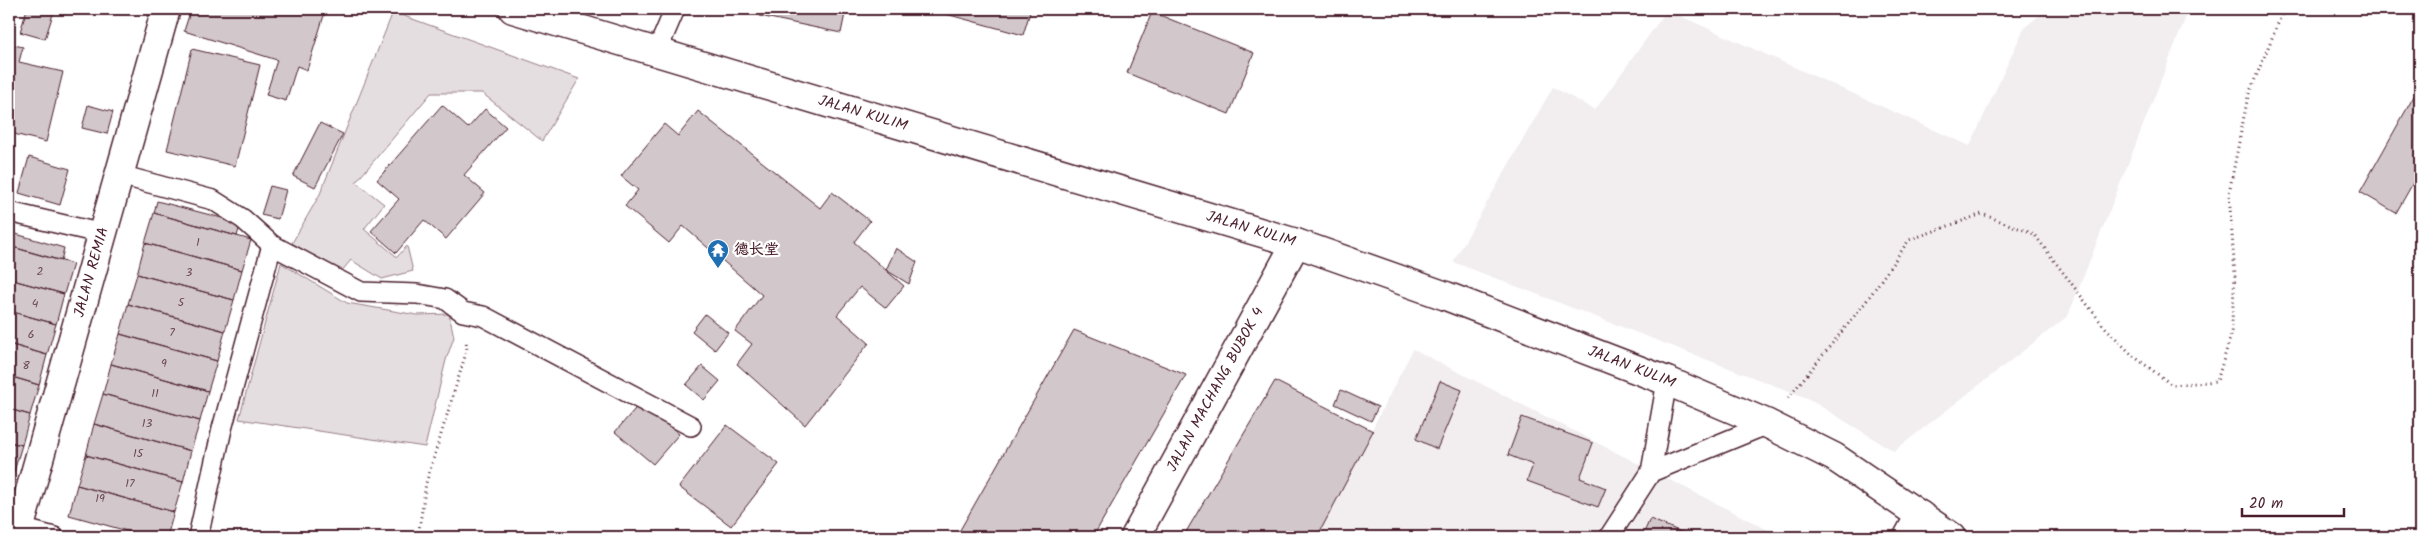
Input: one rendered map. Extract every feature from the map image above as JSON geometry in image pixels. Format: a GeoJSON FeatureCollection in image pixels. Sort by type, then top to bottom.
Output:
{"type":"FeatureCollection","features":[{"type":"Feature","properties":{"kind":"main road","name":"JALAN REMIA"},"geometry":{"type":"LineString","coordinates":[[19,532],[166,9]]}},
{"type":"Feature","properties":{"kind":"main road","name":"JALAN KULIM"},"geometry":{"type":"LineString","coordinates":[[513,9],[1296,243],[1446,296],[1667,381],[1768,424],[1834,457],[1914,526],[1952,537]]}},
{"type":"Feature","properties":{"kind":"main road","name":"JALAN MACHANG BUBOK 4"},"geometry":{"type":"LineString","coordinates":[[1135,537],[1296,243]]}},
{"type":"Feature","properties":{"kind":"lane"},"geometry":{"type":"LineString","coordinates":[[657,52],[675,9]]}},
{"type":"Feature","properties":{"kind":"lane"},"geometry":{"type":"LineString","coordinates":[[120,175],[213,200],[243,219],[272,245],[361,292],[417,294],[445,299],[463,312],[483,316],[691,426]]}},
{"type":"Feature","properties":{"kind":"lane"},"geometry":{"type":"LineString","coordinates":[[9,212],[103,234]]}},
{"type":"Feature","properties":{"kind":"lane"},"geometry":{"type":"LineString","coordinates":[[198,537],[222,429],[272,245]]}},
{"type":"Feature","properties":{"kind":"lane"},"geometry":{"type":"LineString","coordinates":[[1609,537],[1651,472],[1667,381]]}},
{"type":"Feature","properties":{"kind":"lane"},"geometry":{"type":"LineString","coordinates":[[1651,472],[1768,424]]}},
{"type":"Feature","properties":{"kind":"lane"},"geometry":{"type":"LineString","coordinates":[[19,532],[54,537]]}},
{"type":"Feature","properties":{"kind":"path"},"geometry":{"type":"LineString","coordinates":[[1768,424],[1865,303],[1909,240],[1982,214],[2034,234],[2102,324],[2132,355],[2172,385],[2217,381],[2231,335],[2235,276],[2229,194],[2248,96],[2284,9]]}},
{"type":"Feature","properties":{"kind":"path"},"geometry":{"type":"LineString","coordinates":[[418,537],[426,483],[467,350],[463,312]]}},
{"type":"Feature","properties":{"kind":"shaded area"},"geometry":{"type":"Polygon","coordinates":[[[2047,9],[2189,9],[2068,316],[1894,451],[1807,398],[1453,262],[1553,87],[1595,110],[1667,10],[1970,146],[2024,28],[2047,9]]]}},
{"type":"Feature","properties":{"kind":"shaded area"},"geometry":{"type":"Polygon","coordinates":[[[393,12],[579,79],[542,141],[482,93],[431,93],[356,182],[384,204],[364,229],[397,257],[407,246],[413,271],[382,279],[351,260],[341,272],[292,243],[320,194],[393,12]]]}},
{"type":"Feature","properties":{"kind":"shaded area"},"geometry":{"type":"Polygon","coordinates":[[[281,263],[347,303],[417,315],[449,314],[454,337],[446,360],[425,447],[239,419],[281,263]]]}},
{"type":"Feature","properties":{"kind":"shaded area"},"geometry":{"type":"Polygon","coordinates":[[[1413,349],[1782,537],[1317,537],[1413,349]]]}},
{"type":"Feature","properties":{"kind":"building"},"geometry":{"type":"Polygon","coordinates":[[[27,9],[54,11],[45,39],[20,32],[27,9]]]}},
{"type":"Feature","properties":{"kind":"building"},"geometry":{"type":"Polygon","coordinates":[[[191,9],[326,9],[307,70],[297,66],[286,101],[266,95],[277,60],[184,31],[191,9]]]}},
{"type":"Feature","properties":{"kind":"building"},"geometry":{"type":"Polygon","coordinates":[[[761,9],[846,9],[841,33],[760,16],[761,9]]]}},
{"type":"Feature","properties":{"kind":"building"},"geometry":{"type":"Polygon","coordinates":[[[948,9],[1031,9],[1023,35],[946,14],[948,9]]]}},
{"type":"Feature","properties":{"kind":"building"},"geometry":{"type":"Polygon","coordinates":[[[1152,12],[1254,53],[1229,114],[1127,73],[1152,12]]]}},
{"type":"Feature","properties":{"kind":"building"},"geometry":{"type":"Polygon","coordinates":[[[9,44],[23,47],[19,62],[63,72],[46,142],[10,133],[9,138],[9,44]]]}},
{"type":"Feature","properties":{"kind":"building"},"geometry":{"type":"Polygon","coordinates":[[[192,49],[260,65],[235,166],[167,150],[192,49]]]}},
{"type":"Feature","properties":{"kind":"building"},"geometry":{"type":"Polygon","coordinates":[[[2414,96],[2420,99],[2420,178],[2417,176],[2396,213],[2360,192],[2414,96]]]}},
{"type":"Feature","properties":{"kind":"building"},"geometry":{"type":"Polygon","coordinates":[[[88,105],[113,112],[107,134],[82,128],[88,105]]]}},
{"type":"Feature","properties":{"kind":"building"},"geometry":{"type":"Polygon","coordinates":[[[442,105],[468,128],[485,109],[506,127],[464,175],[485,193],[446,239],[424,220],[396,253],[371,231],[399,199],[377,180],[442,105]]]}},
{"type":"Feature","properties":{"kind":"building"},"geometry":{"type":"Polygon","coordinates":[[[698,111],[820,208],[832,192],[870,221],[854,242],[904,286],[886,308],[860,287],[837,315],[869,343],[805,425],[737,364],[752,344],[735,331],[762,295],[683,226],[669,243],[625,206],[638,190],[621,176],[664,124],[678,136],[698,111]]]}},
{"type":"Feature","properties":{"kind":"building"},"geometry":{"type":"Polygon","coordinates":[[[320,123],[343,134],[315,187],[293,176],[320,123]]]}},
{"type":"Feature","properties":{"kind":"building"},"geometry":{"type":"Polygon","coordinates":[[[29,157],[70,169],[60,205],[19,193],[29,157]]]}},
{"type":"Feature","properties":{"kind":"building"},"geometry":{"type":"Polygon","coordinates":[[[270,186],[286,190],[278,219],[261,215],[270,186]]]}},
{"type":"Feature","properties":{"kind":"building"},"geometry":{"type":"Polygon","coordinates":[[[157,201],[241,223],[237,236],[154,213],[157,201]]]}},
{"type":"Feature","properties":{"kind":"building"},"geometry":{"type":"Polygon","coordinates":[[[154,213],[251,240],[242,270],[145,243],[154,213]]]}},
{"type":"Feature","properties":{"kind":"building"},"geometry":{"type":"Polygon","coordinates":[[[9,232],[64,248],[61,261],[9,246],[9,232]]]}},
{"type":"Feature","properties":{"kind":"building"},"geometry":{"type":"Polygon","coordinates":[[[145,243],[242,270],[234,300],[137,274],[145,243]]]}},
{"type":"Feature","properties":{"kind":"building"},"geometry":{"type":"Polygon","coordinates":[[[9,246],[73,264],[64,294],[9,279],[9,246]]]}},
{"type":"Feature","properties":{"kind":"building"},"geometry":{"type":"Polygon","coordinates":[[[896,248],[917,262],[909,284],[886,270],[896,248]]]}},
{"type":"Feature","properties":{"kind":"building"},"geometry":{"type":"Polygon","coordinates":[[[137,274],[234,300],[225,331],[128,304],[137,274]]]}},
{"type":"Feature","properties":{"kind":"building"},"geometry":{"type":"Polygon","coordinates":[[[9,279],[64,294],[56,324],[9,311],[9,279]]]}},
{"type":"Feature","properties":{"kind":"building"},"geometry":{"type":"Polygon","coordinates":[[[128,304],[225,331],[217,361],[120,334],[128,304]]]}},
{"type":"Feature","properties":{"kind":"building"},"geometry":{"type":"Polygon","coordinates":[[[9,311],[56,324],[47,355],[9,344],[9,311]]]}},
{"type":"Feature","properties":{"kind":"building"},"geometry":{"type":"Polygon","coordinates":[[[705,314],[728,333],[715,350],[692,331],[705,314]]]}},
{"type":"Feature","properties":{"kind":"building"},"geometry":{"type":"Polygon","coordinates":[[[1074,330],[1186,375],[1093,537],[956,537],[1074,330]]]}},
{"type":"Feature","properties":{"kind":"building"},"geometry":{"type":"Polygon","coordinates":[[[120,334],[217,361],[208,391],[111,364],[120,334]]]}},
{"type":"Feature","properties":{"kind":"building"},"geometry":{"type":"Polygon","coordinates":[[[9,344],[47,355],[39,385],[9,376],[9,344]]]}},
{"type":"Feature","properties":{"kind":"building"},"geometry":{"type":"Polygon","coordinates":[[[111,364],[208,391],[200,421],[103,394],[111,364]]]}},
{"type":"Feature","properties":{"kind":"building"},"geometry":{"type":"Polygon","coordinates":[[[702,366],[720,381],[704,400],[686,385],[702,366]]]}},
{"type":"Feature","properties":{"kind":"building"},"geometry":{"type":"Polygon","coordinates":[[[9,376],[39,385],[30,415],[9,409],[9,376]]]}},
{"type":"Feature","properties":{"kind":"building"},"geometry":{"type":"Polygon","coordinates":[[[1275,381],[1373,431],[1317,537],[1183,537],[1275,381]]]}},
{"type":"Feature","properties":{"kind":"building"},"geometry":{"type":"Polygon","coordinates":[[[1440,381],[1462,390],[1437,449],[1416,439],[1440,381]]]}},
{"type":"Feature","properties":{"kind":"building"},"geometry":{"type":"Polygon","coordinates":[[[1341,390],[1378,407],[1371,421],[1335,404],[1341,390]]]}},
{"type":"Feature","properties":{"kind":"building"},"geometry":{"type":"Polygon","coordinates":[[[103,394],[200,421],[191,451],[94,424],[103,394]]]}},
{"type":"Feature","properties":{"kind":"building"},"geometry":{"type":"Polygon","coordinates":[[[641,402],[679,434],[653,464],[615,432],[641,402]]]}},
{"type":"Feature","properties":{"kind":"building"},"geometry":{"type":"Polygon","coordinates":[[[9,409],[30,415],[22,445],[9,442],[9,409]]]}},
{"type":"Feature","properties":{"kind":"building"},"geometry":{"type":"Polygon","coordinates":[[[1522,417],[1593,443],[1580,478],[1606,488],[1598,507],[1527,481],[1533,465],[1508,455],[1522,417]]]}},
{"type":"Feature","properties":{"kind":"building"},"geometry":{"type":"Polygon","coordinates":[[[94,424],[191,451],[183,482],[86,455],[94,424]]]}},
{"type":"Feature","properties":{"kind":"building"},"geometry":{"type":"Polygon","coordinates":[[[727,425],[779,464],[731,526],[679,487],[727,425]]]}},
{"type":"Feature","properties":{"kind":"building"},"geometry":{"type":"Polygon","coordinates":[[[9,442],[22,445],[13,475],[9,474],[9,442]]]}},
{"type":"Feature","properties":{"kind":"building"},"geometry":{"type":"Polygon","coordinates":[[[86,455],[183,482],[174,512],[77,485],[86,455]]]}},
{"type":"Feature","properties":{"kind":"building"},"geometry":{"type":"Polygon","coordinates":[[[9,474],[13,475],[9,491],[9,474]]]}},
{"type":"Feature","properties":{"kind":"building"},"geometry":{"type":"Polygon","coordinates":[[[77,485],[174,512],[167,537],[149,537],[69,515],[77,485]]]}},
{"type":"Feature","properties":{"kind":"building"},"geometry":{"type":"Polygon","coordinates":[[[1650,519],[1693,537],[1642,537],[1650,519]]]}},
{"type":"Feature","properties":{"kind":"place","name":"德长堂"},"geometry":{"type":"Point","coordinates":[718,269]}}]}
